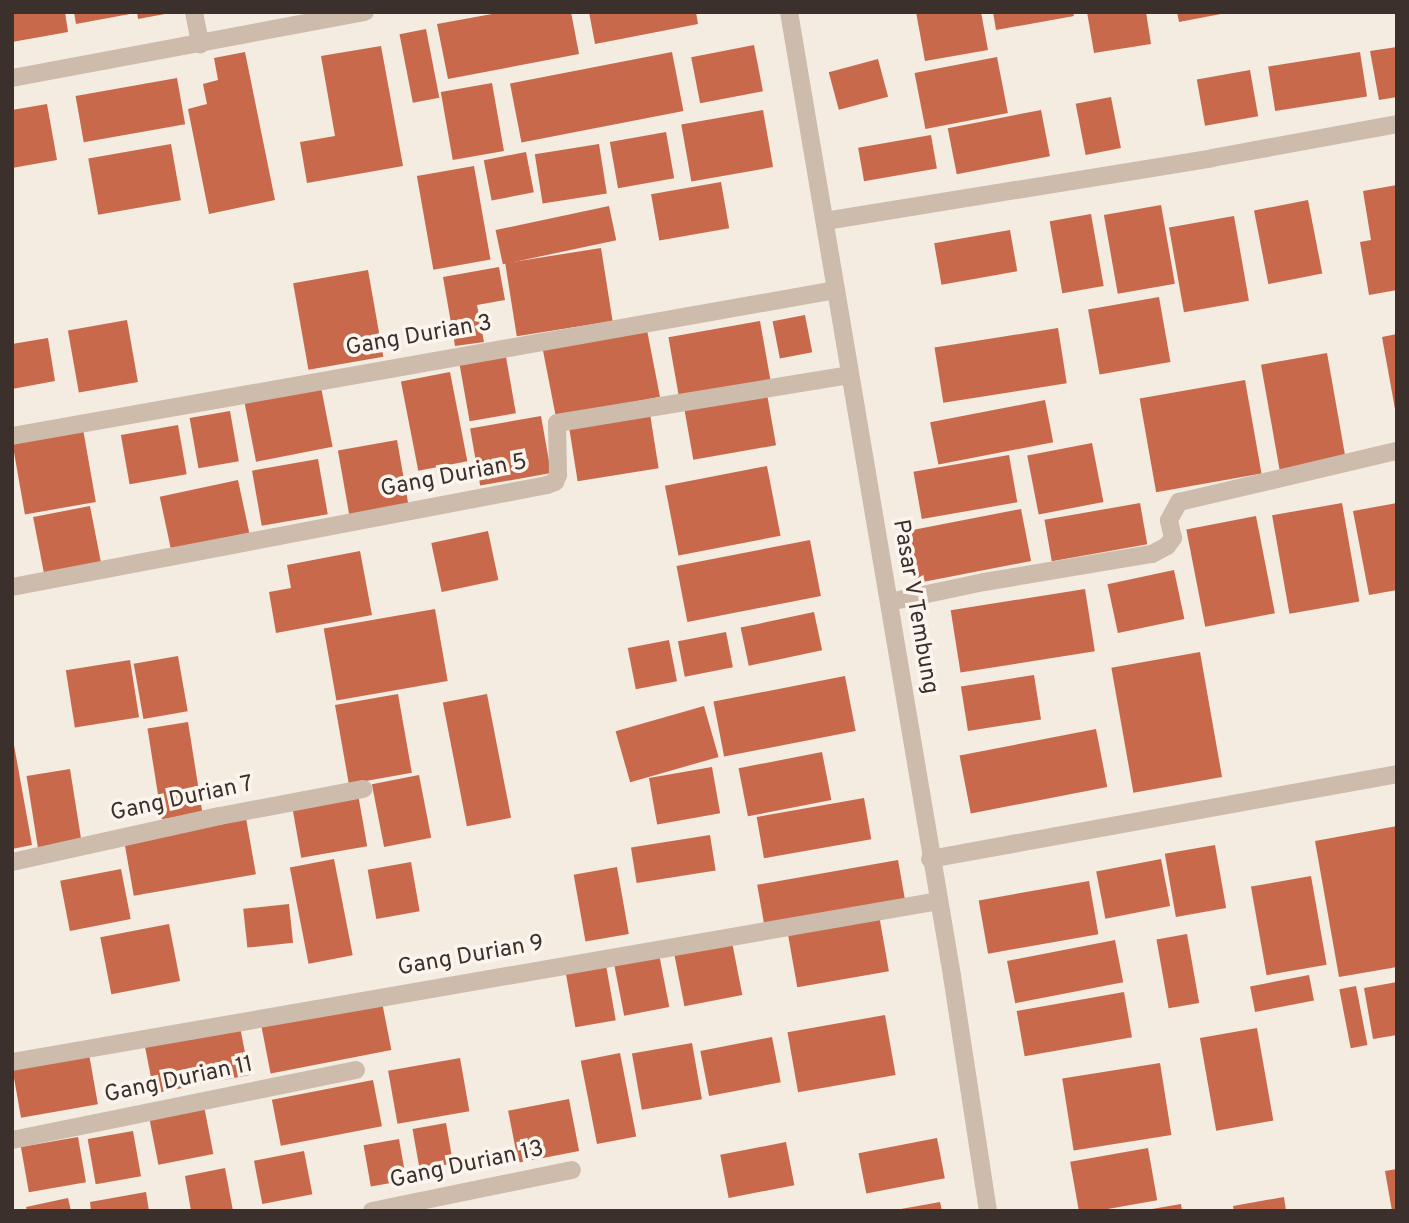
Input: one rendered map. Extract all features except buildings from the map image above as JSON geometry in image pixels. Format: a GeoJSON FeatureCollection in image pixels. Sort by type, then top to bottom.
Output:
{"type":"FeatureCollection","features":[{"type":"Feature","properties":{"kind":"street"},"geometry":{"type":"LineString","coordinates":[[194,12],[200,44]]}},
{"type":"Feature","properties":{"kind":"street"},"geometry":{"type":"LineString","coordinates":[[12,78],[365,12]]}},
{"type":"Feature","properties":{"kind":"street","name":"Pasar V Tembung"},"geometry":{"type":"LineString","coordinates":[[789,12],[988,1211]]}},
{"type":"Feature","properties":{"kind":"street"},"geometry":{"type":"LineString","coordinates":[[825,220],[1212,158],[1397,124]]}},
{"type":"Feature","properties":{"kind":"street","name":"Gang Durian 3"},"geometry":{"type":"LineString","coordinates":[[12,436],[836,290]]}},
{"type":"Feature","properties":{"kind":"street","name":"Gang Durian 5"},"geometry":{"type":"LineString","coordinates":[[12,587],[547,485],[555,482],[558,475],[557,423],[849,375]]}},
{"type":"Feature","properties":{"kind":"street"},"geometry":{"type":"LineString","coordinates":[[889,602],[984,582],[1152,554],[1167,546],[1173,538],[1169,520],[1180,502],[1397,451]]}},
{"type":"Feature","properties":{"kind":"street"},"geometry":{"type":"LineString","coordinates":[[930,859],[1397,775]]}},
{"type":"Feature","properties":{"kind":"street","name":"Gang Durian 7"},"geometry":{"type":"LineString","coordinates":[[12,862],[220,816],[363,789]]}},
{"type":"Feature","properties":{"kind":"street","name":"Gang Durian 9"},"geometry":{"type":"LineString","coordinates":[[12,1062],[938,901]]}},
{"type":"Feature","properties":{"kind":"street","name":"Gang Durian 11"},"geometry":{"type":"LineString","coordinates":[[12,1140],[356,1070]]}},
{"type":"Feature","properties":{"kind":"street","name":"Gang Durian 13"},"geometry":{"type":"LineString","coordinates":[[372,1211],[572,1170]]}}]}
